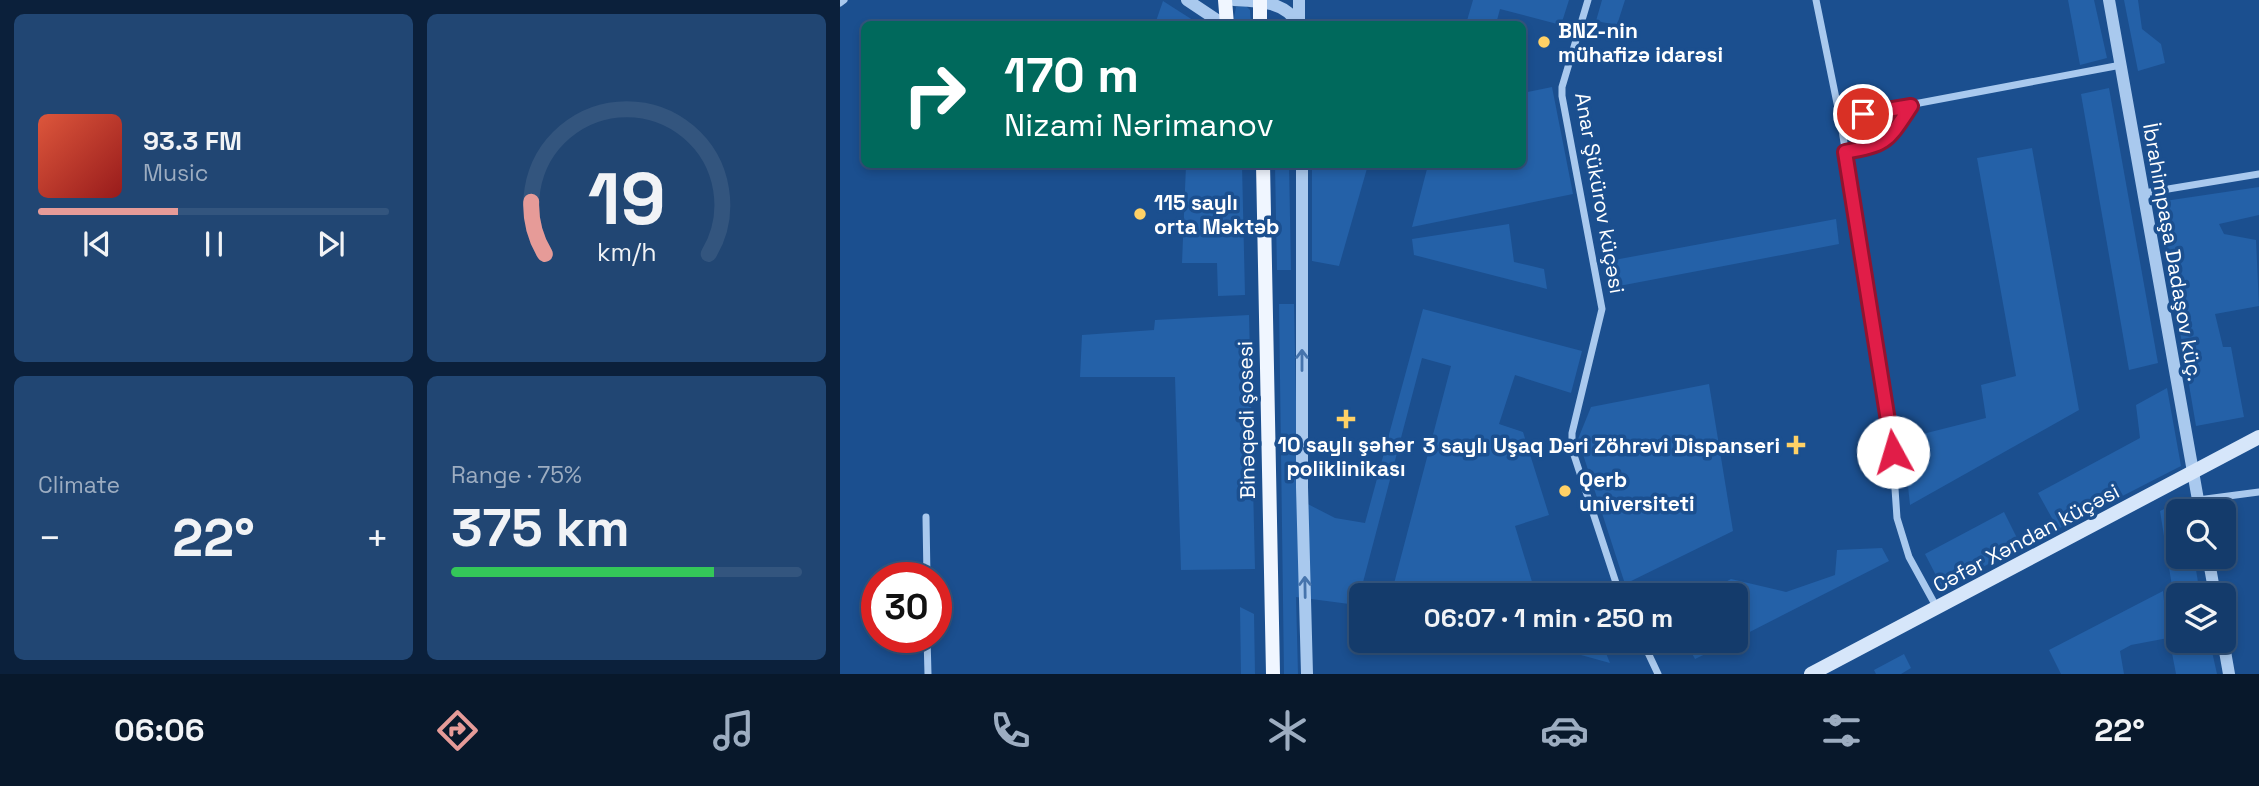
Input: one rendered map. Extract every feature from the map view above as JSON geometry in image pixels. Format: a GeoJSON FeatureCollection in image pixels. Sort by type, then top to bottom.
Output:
{"type":"FeatureCollection","features":[{"type":"Feature","properties":{"kind":"main road"},"geometry":{"type":"LineString","coordinates":[[1225,0],[1225,21]]}},
{"type":"Feature","properties":{"kind":"main road"},"geometry":{"type":"LineString","coordinates":[[1256,1],[1259,21]]}},
{"type":"Feature","properties":{"kind":"main road","name":"Binəqədi şosesi"},"geometry":{"type":"LineString","coordinates":[[1263,168],[1273,674]]}},
{"type":"Feature","properties":{"kind":"main road","name":"Cəfər Xəndan küçəsi"},"geometry":{"type":"LineString","coordinates":[[1811,674],[2259,438]]}},
{"type":"Feature","properties":{"kind":"street"},"geometry":{"type":"LineString","coordinates":[[840,4],[844,0]]}},
{"type":"Feature","properties":{"kind":"street"},"geometry":{"type":"LineString","coordinates":[[1186,0],[1223,21]]}},
{"type":"Feature","properties":{"kind":"street"},"geometry":{"type":"LineString","coordinates":[[1234,0],[1256,1],[1282,7],[1297,21]]}},
{"type":"Feature","properties":{"kind":"street"},"geometry":{"type":"LineString","coordinates":[[1299,0],[1299,21]]}},
{"type":"Feature","properties":{"kind":"street","name":"Anar Şükürov küçəsi"},"geometry":{"type":"LineString","coordinates":[[1588,0],[1562,87],[1562,96],[1602,309],[1572,440],[1591,512],[1616,583]]}},
{"type":"Feature","properties":{"kind":"street"},"geometry":{"type":"LineString","coordinates":[[1816,0],[1840,118],[1891,430],[1897,518],[1909,557],[1937,608]]}},
{"type":"Feature","properties":{"kind":"street","name":"İbrahimpaşa Dadaşov küç."},"geometry":{"type":"LineString","coordinates":[[2109,0],[2198,499]]}},
{"type":"Feature","properties":{"kind":"street"},"geometry":{"type":"LineString","coordinates":[[1225,21],[1232,6],[1256,1]]}},
{"type":"Feature","properties":{"kind":"street"},"geometry":{"type":"LineString","coordinates":[[1840,118],[2121,65]]}},
{"type":"Feature","properties":{"kind":"street"},"geometry":{"type":"LineString","coordinates":[[1845,152],[1881,145],[1889,139],[1911,106]]}},
{"type":"Feature","properties":{"kind":"street"},"geometry":{"type":"LineString","coordinates":[[1302,168],[1302,487],[1307,674]]}},
{"type":"Feature","properties":{"kind":"street"},"geometry":{"type":"LineString","coordinates":[[2144,193],[2259,174]]}},
{"type":"Feature","properties":{"kind":"street"},"geometry":{"type":"LineString","coordinates":[[2229,499],[2259,492]]}},
{"type":"Feature","properties":{"kind":"street"},"geometry":{"type":"LineString","coordinates":[[926,517],[927,562]]}},
{"type":"Feature","properties":{"kind":"street"},"geometry":{"type":"LineString","coordinates":[[927,653],[928,674]]}},
{"type":"Feature","properties":{"kind":"street"},"geometry":{"type":"LineString","coordinates":[[1648,653],[1658,674]]}},
{"type":"Feature","properties":{"kind":"street"},"geometry":{"type":"LineString","coordinates":[[2225,653],[2229,674]]}},
{"type":"Feature","properties":{"kind":"shaded area"},"geometry":{"type":"Polygon","coordinates":[[[1473,0],[1569,0],[1561,25],[1500,9],[1497,21],[1467,21],[1473,0]]]}},
{"type":"Feature","properties":{"kind":"shaded area"},"geometry":{"type":"Polygon","coordinates":[[[1602,0],[1625,0],[1617,25],[1596,21],[1602,0]]]}},
{"type":"Feature","properties":{"kind":"shaded area"},"geometry":{"type":"Polygon","coordinates":[[[2068,0],[2094,0],[2107,58],[2080,65],[2068,0]]]}},
{"type":"Feature","properties":{"kind":"shaded area"},"geometry":{"type":"Polygon","coordinates":[[[2124,0],[2138,0],[2142,29],[2161,44],[2165,63],[2138,71],[2124,0]]]}},
{"type":"Feature","properties":{"kind":"shaded area"},"geometry":{"type":"Polygon","coordinates":[[[1163,1],[1194,21],[1156,21],[1163,1]]]}},
{"type":"Feature","properties":{"kind":"shaded area"},"geometry":{"type":"Polygon","coordinates":[[[1246,6],[1250,10],[1251,21],[1234,21],[1236,7],[1246,6]]]}},
{"type":"Feature","properties":{"kind":"shaded area"},"geometry":{"type":"Polygon","coordinates":[[[1552,87],[1573,194],[1412,227],[1427,168],[1526,168],[1526,92],[1552,87]]]}},
{"type":"Feature","properties":{"kind":"shaded area"},"geometry":{"type":"Polygon","coordinates":[[[2109,88],[2158,363],[2129,370],[2081,94],[2109,88]]]}},
{"type":"Feature","properties":{"kind":"shaded area"},"geometry":{"type":"Polygon","coordinates":[[[2032,148],[2079,410],[1910,505],[1903,439],[1986,418],[1981,385],[2016,376],[1977,158],[2032,148]]]}},
{"type":"Feature","properties":{"kind":"shaded area"},"geometry":{"type":"Polygon","coordinates":[[[1186,168],[1242,168],[1245,295],[1218,296],[1217,263],[1182,263],[1186,168]]]}},
{"type":"Feature","properties":{"kind":"shaded area"},"geometry":{"type":"Polygon","coordinates":[[[1275,168],[1289,168],[1291,270],[1277,270],[1275,168]]]}},
{"type":"Feature","properties":{"kind":"shaded area"},"geometry":{"type":"Polygon","coordinates":[[[1312,168],[1367,168],[1339,266],[1312,261],[1312,168]]]}},
{"type":"Feature","properties":{"kind":"shaded area"},"geometry":{"type":"Polygon","coordinates":[[[2259,187],[2259,215],[2219,224],[2224,234],[2256,240],[2259,306],[2215,314],[2223,347],[2231,347],[2244,417],[2196,426],[2158,202],[2259,187]]]}},
{"type":"Feature","properties":{"kind":"shaded area"},"geometry":{"type":"Polygon","coordinates":[[[1836,219],[1839,244],[1619,286],[1614,260],[1836,219]]]}},
{"type":"Feature","properties":{"kind":"shaded area"},"geometry":{"type":"Polygon","coordinates":[[[1509,224],[1514,262],[1544,269],[1547,289],[1414,255],[1412,239],[1509,224]]]}},
{"type":"Feature","properties":{"kind":"shaded area"},"geometry":{"type":"Polygon","coordinates":[[[1279,304],[1294,304],[1298,499],[1335,518],[1365,523],[1423,309],[1582,351],[1571,393],[1515,375],[1499,424],[1523,432],[1549,515],[1515,526],[1532,583],[1394,583],[1451,366],[1422,358],[1363,583],[1349,583],[1349,604],[1296,597],[1298,674],[1284,674],[1279,304]]]}},
{"type":"Feature","properties":{"kind":"shaded area"},"geometry":{"type":"Polygon","coordinates":[[[1249,315],[1255,569],[1181,570],[1175,377],[1080,377],[1082,335],[1154,330],[1155,320],[1249,315]]]}},
{"type":"Feature","properties":{"kind":"shaded area"},"geometry":{"type":"Polygon","coordinates":[[[1709,384],[1733,531],[1625,583],[1578,439],[1591,407],[1709,384]]]}},
{"type":"Feature","properties":{"kind":"shaded area"},"geometry":{"type":"Polygon","coordinates":[[[2167,388],[2181,466],[2058,529],[2038,493],[2140,438],[2136,405],[2167,388]]]}},
{"type":"Feature","properties":{"kind":"shaded area"},"geometry":{"type":"Polygon","coordinates":[[[2166,508],[2166,549],[2160,511],[2166,508]]]}},
{"type":"Feature","properties":{"kind":"shaded area"},"geometry":{"type":"Polygon","coordinates":[[[2004,512],[2021,546],[1943,589],[1925,554],[2004,512]]]}},
{"type":"Feature","properties":{"kind":"shaded area"},"geometry":{"type":"Polygon","coordinates":[[[1882,548],[1889,561],[1748,633],[1748,583],[1786,592],[1835,575],[1837,550],[1882,548]]]}},
{"type":"Feature","properties":{"kind":"shaded area"},"geometry":{"type":"Polygon","coordinates":[[[2169,569],[2196,569],[2198,583],[2171,583],[2169,569]]]}},
{"type":"Feature","properties":{"kind":"shaded area"},"geometry":{"type":"Polygon","coordinates":[[[1731,579],[1748,583],[1724,583],[1731,579]]]}},
{"type":"Feature","properties":{"kind":"shaded area"},"geometry":{"type":"Polygon","coordinates":[[[2163,591],[2166,638],[2131,645],[2120,651],[2124,674],[2061,674],[2049,650],[2163,591]]]}},
{"type":"Feature","properties":{"kind":"shaded area"},"geometry":{"type":"Polygon","coordinates":[[[1240,607],[1254,614],[1255,674],[1241,674],[1240,607]]]}},
{"type":"Feature","properties":{"kind":"shaded area"},"geometry":{"type":"Polygon","coordinates":[[[1574,653],[1606,653],[1610,663],[1574,653]]]}},
{"type":"Feature","properties":{"kind":"shaded area"},"geometry":{"type":"Polygon","coordinates":[[[1692,653],[1707,653],[1695,659],[1692,653]]]}},
{"type":"Feature","properties":{"kind":"shaded area"},"geometry":{"type":"Polygon","coordinates":[[[2172,653],[2212,653],[2217,674],[2176,674],[2172,653]]]}},
{"type":"Feature","properties":{"kind":"shaded area"},"geometry":{"type":"Polygon","coordinates":[[[1904,654],[1911,668],[1901,674],[1876,674],[1874,670],[1904,654]]]}},
{"type":"Feature","properties":{"kind":"place","name":"BNZ-nin mühafizə idarəsi"},"geometry":{"type":"Point","coordinates":[1544,42]}},
{"type":"Feature","properties":{"kind":"place","name":"115 saylı orta Məktəb"},"geometry":{"type":"Point","coordinates":[1140,214]}},
{"type":"Feature","properties":{"kind":"place","name":"10 saylı şəhər poliklinikası"},"geometry":{"type":"Point","coordinates":[1346,419]}},
{"type":"Feature","properties":{"kind":"place","name":"3 saylı Uşaq Dəri Zöhrəvi Dispanseri"},"geometry":{"type":"Point","coordinates":[1796,445]}},
{"type":"Feature","properties":{"kind":"place","name":"Qerb universiteti"},"geometry":{"type":"Point","coordinates":[1565,491]}},
{"type":"Feature","properties":{"kind":"route"},"geometry":{"type":"LineString","coordinates":[[1863,114],[1911,106],[1889,139],[1881,145],[1845,152],[1893,452]]}}]}
